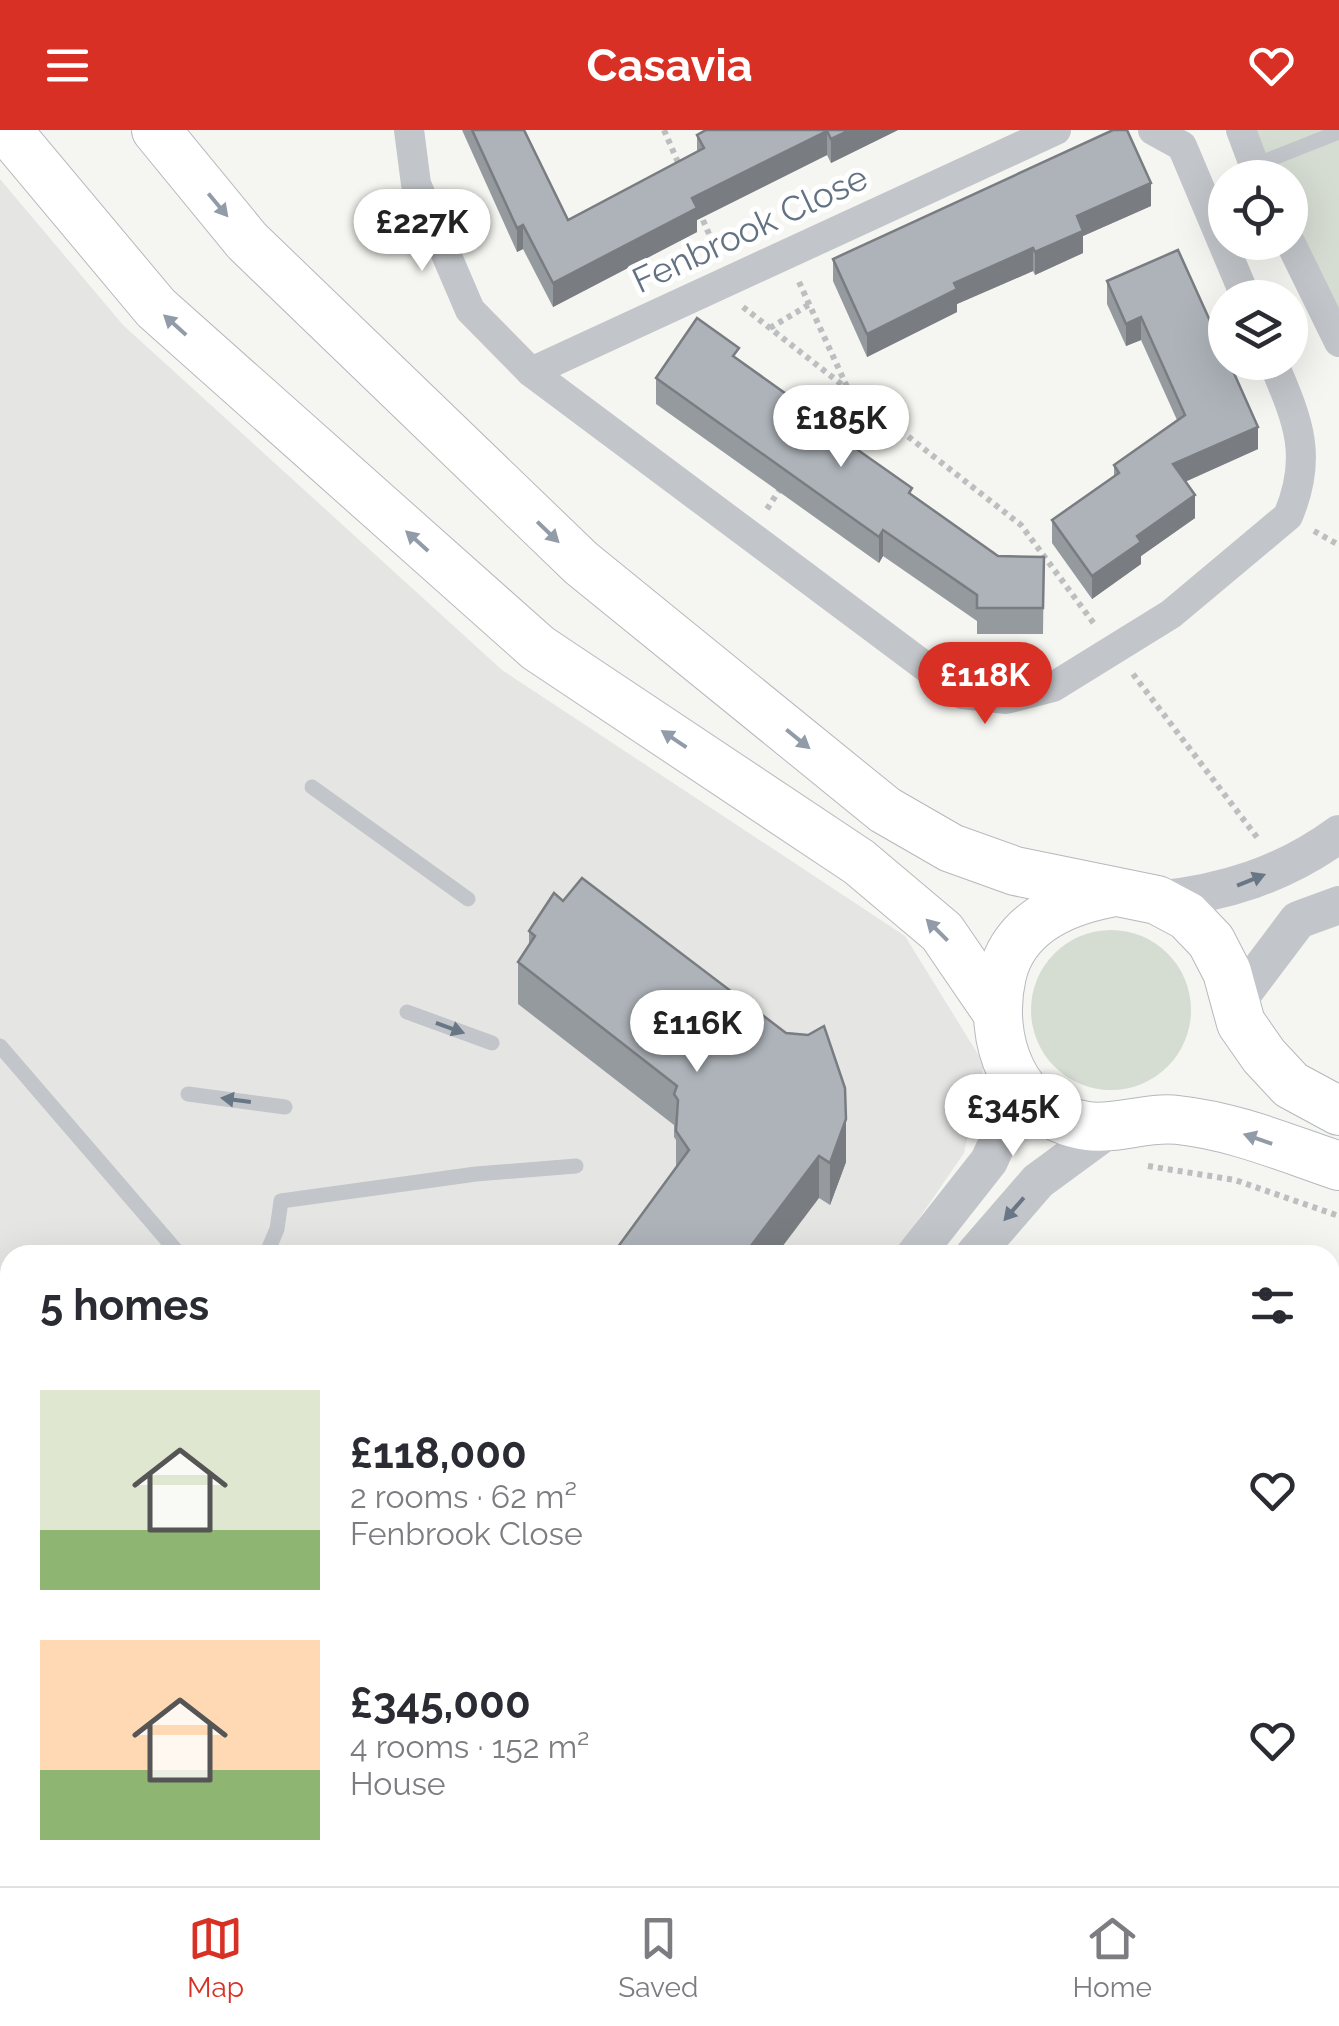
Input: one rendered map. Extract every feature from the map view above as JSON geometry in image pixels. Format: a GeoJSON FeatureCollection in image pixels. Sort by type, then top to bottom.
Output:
{"type":"FeatureCollection","features":[{"type":"Feature","properties":{"kind":"main road"},"geometry":{"type":"LineString","coordinates":[[6,130],[156,308],[508,622],[538,648],[858,862],[942,932],[994,1008]]}},
{"type":"Feature","properties":{"kind":"main road"},"geometry":{"type":"LineString","coordinates":[[156,130],[247,241],[581,563],[885,810],[950,848],[1015,871],[1135,896],[1187,916],[1211,941],[1227,972],[1234,1006],[1264,1056],[1291,1084],[1339,1111]]}},
{"type":"Feature","properties":{"kind":"main road"},"geometry":{"type":"LineString","coordinates":[[1135,896],[1068,901],[1030,926],[1005,964],[994,1008],[998,1044],[1012,1076],[1042,1108],[1126,1146],[1174,1119],[1226,1128],[1339,1166]]}},
{"type":"Feature","properties":{"kind":"street"},"geometry":{"type":"LineString","coordinates":[[409,130],[416,184],[470,310],[531,372],[962,694],[1006,699],[1053,688],[1171,614],[1288,516],[1294,501],[1303,434],[1280,380]]}},
{"type":"Feature","properties":{"kind":"street","name":"Fenbrook Close"},"geometry":{"type":"LineString","coordinates":[[531,372],[719,270],[786,254],[1056,130]]}},
{"type":"Feature","properties":{"kind":"street"},"geometry":{"type":"LineString","coordinates":[[1153,130],[1182,146],[1238,280]]}},
{"type":"Feature","properties":{"kind":"street"},"geometry":{"type":"LineString","coordinates":[[1241,130],[1252,160]]}},
{"type":"Feature","properties":{"kind":"street"},"geometry":{"type":"LineString","coordinates":[[1299,260],[1339,342]]}},
{"type":"Feature","properties":{"kind":"street"},"geometry":{"type":"LineString","coordinates":[[1135,896],[1217,894],[1315,852],[1339,834]]}},
{"type":"Feature","properties":{"kind":"street"},"geometry":{"type":"LineString","coordinates":[[1234,1006],[1298,920],[1339,904]]}},
{"type":"Feature","properties":{"kind":"street"},"geometry":{"type":"LineString","coordinates":[[924,1245],[988,1160],[1006,1126],[1012,1076]]}},
{"type":"Feature","properties":{"kind":"street"},"geometry":{"type":"LineString","coordinates":[[983,1245],[1038,1182],[1126,1146]]}},
{"type":"Feature","properties":{"kind":"lane"},"geometry":{"type":"LineString","coordinates":[[1281,160],[1339,132]]}},
{"type":"Feature","properties":{"kind":"lane"},"geometry":{"type":"LineString","coordinates":[[312,788],[468,900]]}},
{"type":"Feature","properties":{"kind":"lane"},"geometry":{"type":"LineString","coordinates":[[407,1012],[492,1044]]}},
{"type":"Feature","properties":{"kind":"lane"},"geometry":{"type":"LineString","coordinates":[[0,1046],[171,1245]]}},
{"type":"Feature","properties":{"kind":"lane"},"geometry":{"type":"LineString","coordinates":[[188,1094],[285,1106]]}},
{"type":"Feature","properties":{"kind":"lane"},"geometry":{"type":"LineString","coordinates":[[270,1245],[282,1201],[476,1174],[576,1166]]}},
{"type":"Feature","properties":{"kind":"path"},"geometry":{"type":"LineString","coordinates":[[664,130],[688,184]]}},
{"type":"Feature","properties":{"kind":"path"},"geometry":{"type":"LineString","coordinates":[[696,202],[719,270],[770,328],[1020,525],[1265,849]]}},
{"type":"Feature","properties":{"kind":"path"},"geometry":{"type":"LineString","coordinates":[[786,254],[848,389]]}},
{"type":"Feature","properties":{"kind":"path"},"geometry":{"type":"LineString","coordinates":[[770,328],[810,304]]}},
{"type":"Feature","properties":{"kind":"path"},"geometry":{"type":"LineString","coordinates":[[815,438],[848,389]]}},
{"type":"Feature","properties":{"kind":"path"},"geometry":{"type":"LineString","coordinates":[[750,535],[793,470]]}},
{"type":"Feature","properties":{"kind":"path"},"geometry":{"type":"LineString","coordinates":[[1126,1146],[1339,1216]]}},
{"type":"Feature","properties":{"kind":"shaded area"},"geometry":{"type":"Polygon","coordinates":[[[1247,130],[1339,130],[1339,315],[1308,257],[1308,160],[1258,160],[1247,130]]]}},
{"type":"Feature","properties":{"kind":"shaded area"},"geometry":{"type":"Polygon","coordinates":[[[0,179],[123,325],[502,670],[905,936],[984,1064],[964,1153],[901,1245],[0,1245],[0,179]]]}},
{"type":"Feature","properties":{"kind":"shaded area"},"geometry":{"type":"Polygon","coordinates":[[[1111,930],[1141,936],[1167,954],[1185,980],[1191,1010],[1185,1040],[1167,1066],[1141,1084],[1111,1090],[1081,1084],[1055,1066],[1037,1040],[1031,1010],[1037,980],[1055,954],[1081,936],[1111,930]]]}},
{"type":"Feature","properties":{"kind":"building"},"geometry":{"type":"Polygon","coordinates":[[[472,130],[524,130],[568,220],[704,148],[697,135],[706,130],[850,130],[831,139],[827,131],[692,198],[697,208],[553,283],[523,225],[517,228],[472,130]]]}},
{"type":"Feature","properties":{"kind":"building"},"geometry":{"type":"Polygon","coordinates":[[[1113,130],[1127,130],[1151,183],[1077,216],[1083,231],[954,283],[957,289],[867,334],[833,259],[1113,130]]]}},
{"type":"Feature","properties":{"kind":"building"},"geometry":{"type":"Polygon","coordinates":[[[1178,250],[1208,316],[1208,380],[1237,380],[1258,427],[1173,464],[1195,495],[1137,536],[1141,542],[1092,576],[1052,520],[1119,473],[1114,465],[1185,415],[1141,317],[1126,324],[1107,281],[1178,250]]]}},
{"type":"Feature","properties":{"kind":"building"},"geometry":{"type":"Polygon","coordinates":[[[697,318],[739,348],[733,356],[796,401],[794,405],[912,488],[909,493],[998,556],[1044,557],[1043,608],[977,608],[977,595],[883,530],[879,537],[656,378],[697,318]]]}},
{"type":"Feature","properties":{"kind":"building"},"geometry":{"type":"Polygon","coordinates":[[[582,878],[786,1033],[808,1035],[824,1026],[845,1088],[846,1119],[830,1163],[819,1156],[752,1245],[619,1245],[689,1150],[676,1131],[677,1086],[518,962],[535,936],[529,931],[554,893],[563,901],[582,878]]]}}]}
